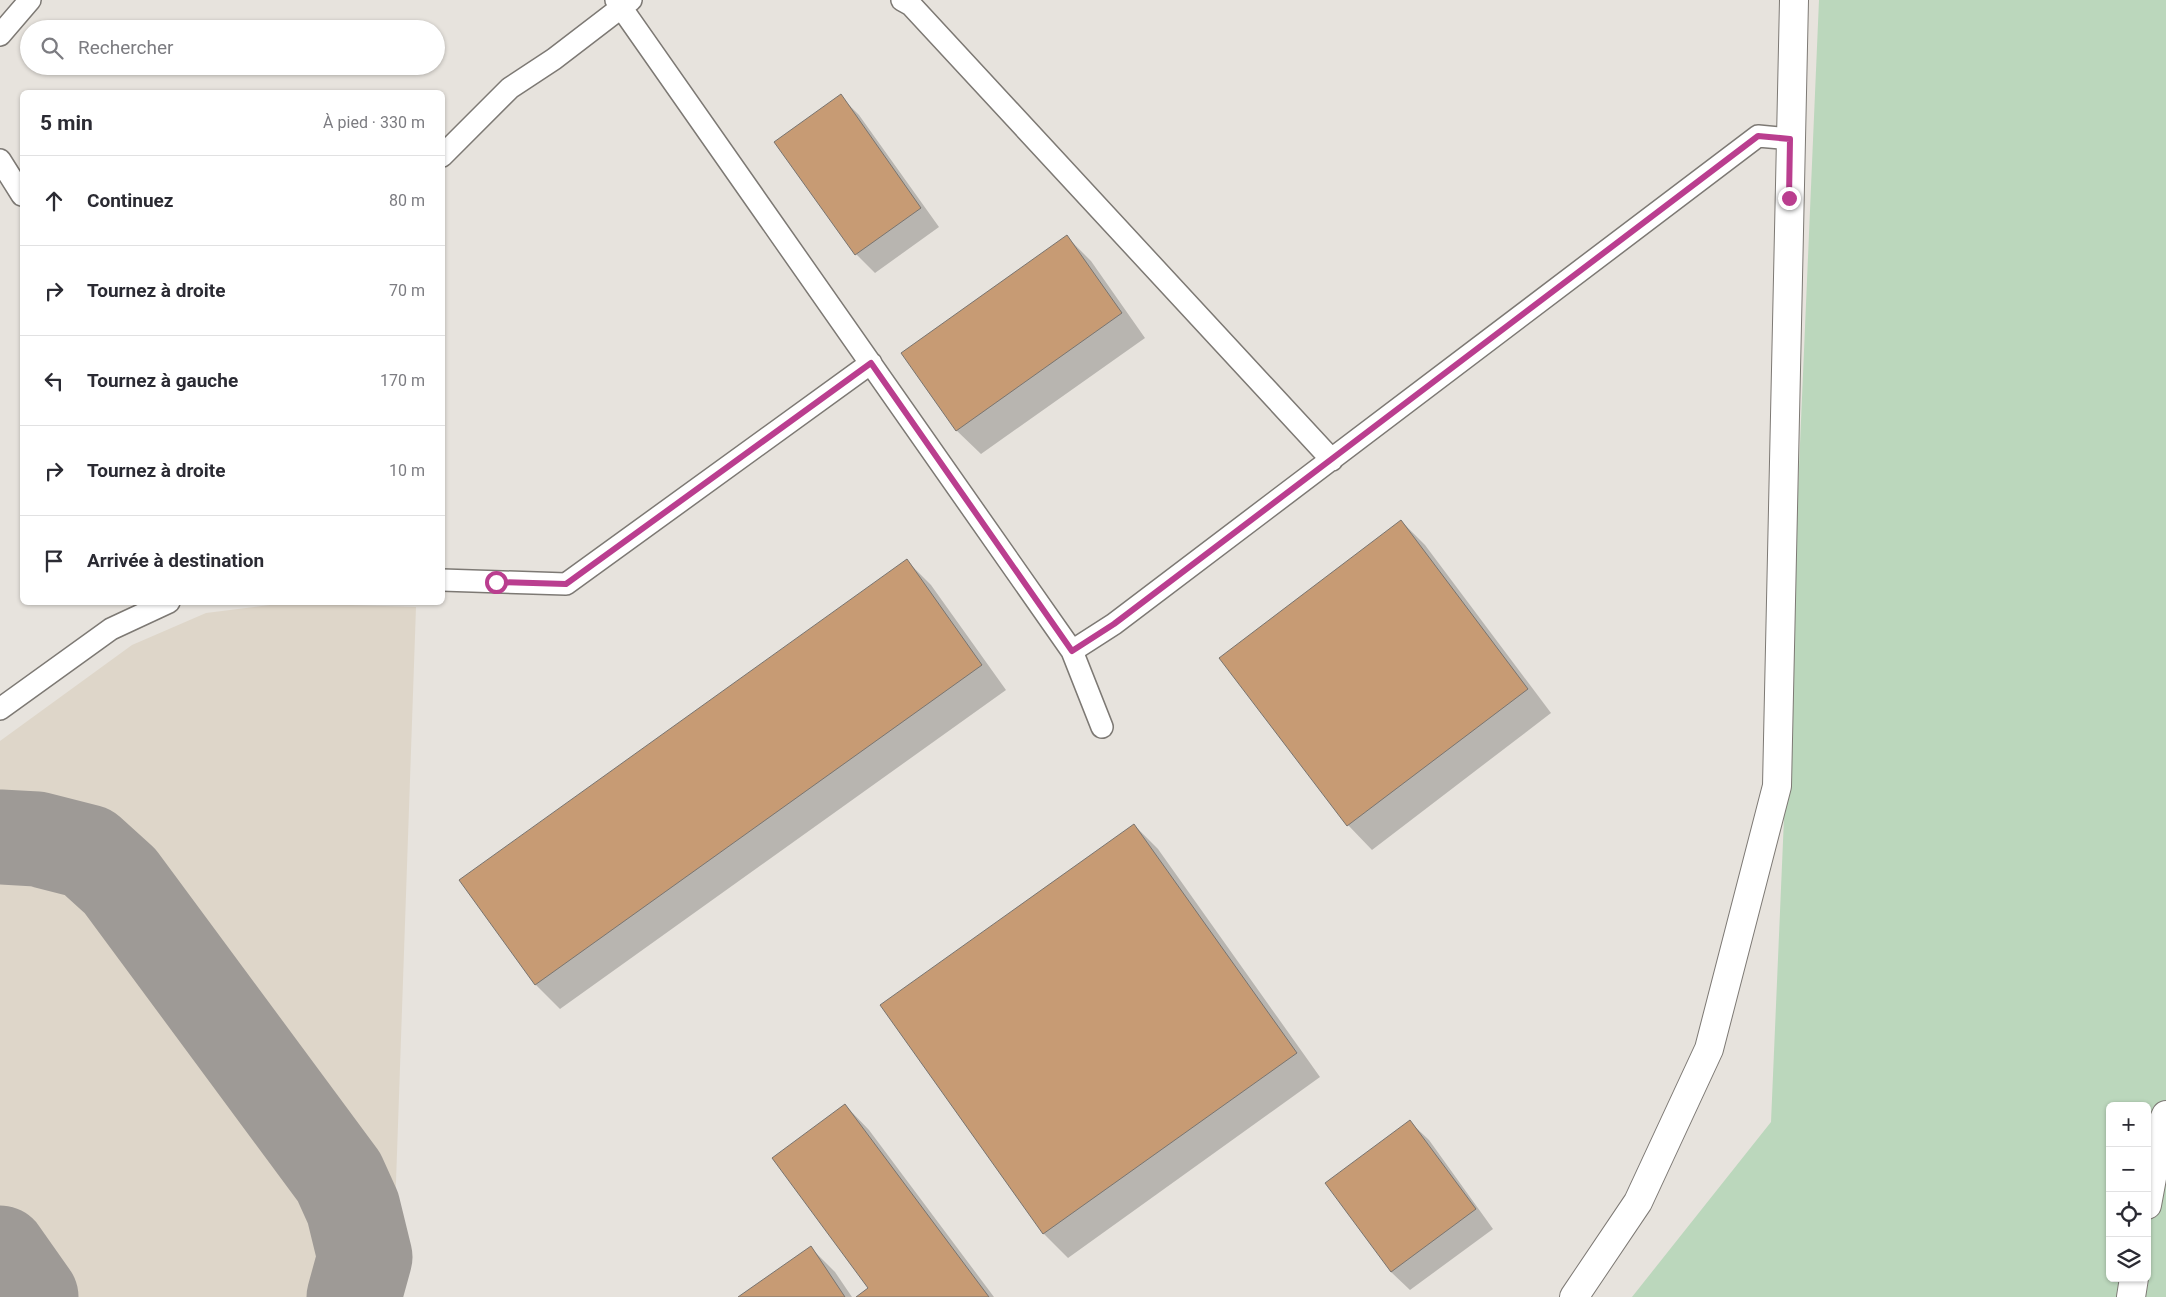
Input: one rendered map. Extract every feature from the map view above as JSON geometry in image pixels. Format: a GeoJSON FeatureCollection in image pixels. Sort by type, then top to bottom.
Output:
{"type":"FeatureCollection","features":[{"type":"Feature","properties":{"kind":"street"},"geometry":{"type":"LineString","coordinates":[[1574,1297],[1638,1202],[1709,1049],[1777,786],[1794,0]]}},
{"type":"Feature","properties":{"kind":"street"},"geometry":{"type":"LineString","coordinates":[[2149,1192],[2162,1124],[2166,1115]]}},
{"type":"Feature","properties":{"kind":"street"},"geometry":{"type":"LineString","coordinates":[[2131,1297],[2133,1282]]}},
{"type":"Feature","properties":{"kind":"lane"},"geometry":{"type":"LineString","coordinates":[[0,34],[30,0]]}},
{"type":"Feature","properties":{"kind":"lane"},"geometry":{"type":"LineString","coordinates":[[902,0],[911,5],[1332,460]]}},
{"type":"Feature","properties":{"kind":"lane"},"geometry":{"type":"LineString","coordinates":[[445,153],[510,88],[554,59],[623,2],[1072,651],[1102,727]]}},
{"type":"Feature","properties":{"kind":"lane"},"geometry":{"type":"LineString","coordinates":[[1072,651],[1114,624],[1758,136],[1790,139]]}},
{"type":"Feature","properties":{"kind":"lane"},"geometry":{"type":"LineString","coordinates":[[0,160],[20,192]]}},
{"type":"Feature","properties":{"kind":"lane"},"geometry":{"type":"LineString","coordinates":[[445,580],[566,584],[871,363]]}},
{"type":"Feature","properties":{"kind":"lane"},"geometry":{"type":"LineString","coordinates":[[0,709],[111,629],[163,605]]}},
{"type":"Feature","properties":{"kind":"shaded area"},"geometry":{"type":"Polygon","coordinates":[[[269,605],[416,607],[392,1297],[0,1297],[0,741],[132,645],[206,613],[269,605]]]}},
{"type":"Feature","properties":{"kind":"green space"},"geometry":{"type":"Polygon","coordinates":[[[1819,0],[2166,0],[2166,1297],[1632,1297],[1771,1122],[1819,0]]]}},
{"type":"Feature","properties":{"kind":"building"},"geometry":{"type":"Polygon","coordinates":[[[841,94],[921,208],[855,255],[774,142],[841,94]]]}},
{"type":"Feature","properties":{"kind":"building"},"geometry":{"type":"Polygon","coordinates":[[[1067,235],[1122,313],[956,431],[901,353],[1067,235]]]}},
{"type":"Feature","properties":{"kind":"building"},"geometry":{"type":"Polygon","coordinates":[[[1401,520],[1528,689],[1347,826],[1219,658],[1401,520]]]}},
{"type":"Feature","properties":{"kind":"building"},"geometry":{"type":"Polygon","coordinates":[[[907,559],[982,665],[535,985],[459,880],[907,559]]]}},
{"type":"Feature","properties":{"kind":"building"},"geometry":{"type":"Polygon","coordinates":[[[1134,824],[1297,1053],[1043,1234],[880,1005],[1134,824]]]}},
{"type":"Feature","properties":{"kind":"building"},"geometry":{"type":"Polygon","coordinates":[[[845,1104],[989,1297],[856,1297],[868,1288],[772,1158],[845,1104]]]}},
{"type":"Feature","properties":{"kind":"building"},"geometry":{"type":"Polygon","coordinates":[[[1410,1120],[1476,1209],[1391,1272],[1325,1183],[1410,1120]]]}},
{"type":"Feature","properties":{"kind":"building"},"geometry":{"type":"Polygon","coordinates":[[[811,1246],[845,1297],[738,1297],[811,1246]]]}},
{"type":"Feature","properties":{"kind":"taxiway"},"geometry":{"type":"LineString","coordinates":[[0,837],[37,839],[88,852],[120,881],[339,1177],[353,1208],[365,1257],[354,1297]]}},
{"type":"Feature","properties":{"kind":"taxiway"},"geometry":{"type":"LineString","coordinates":[[0,1253],[31,1297]]}},
{"type":"Feature","properties":{"kind":"route"},"geometry":{"type":"LineString","coordinates":[[496,582],[566,584],[871,363],[1072,651],[1114,624],[1758,136],[1790,139],[1789,198]]}}]}
